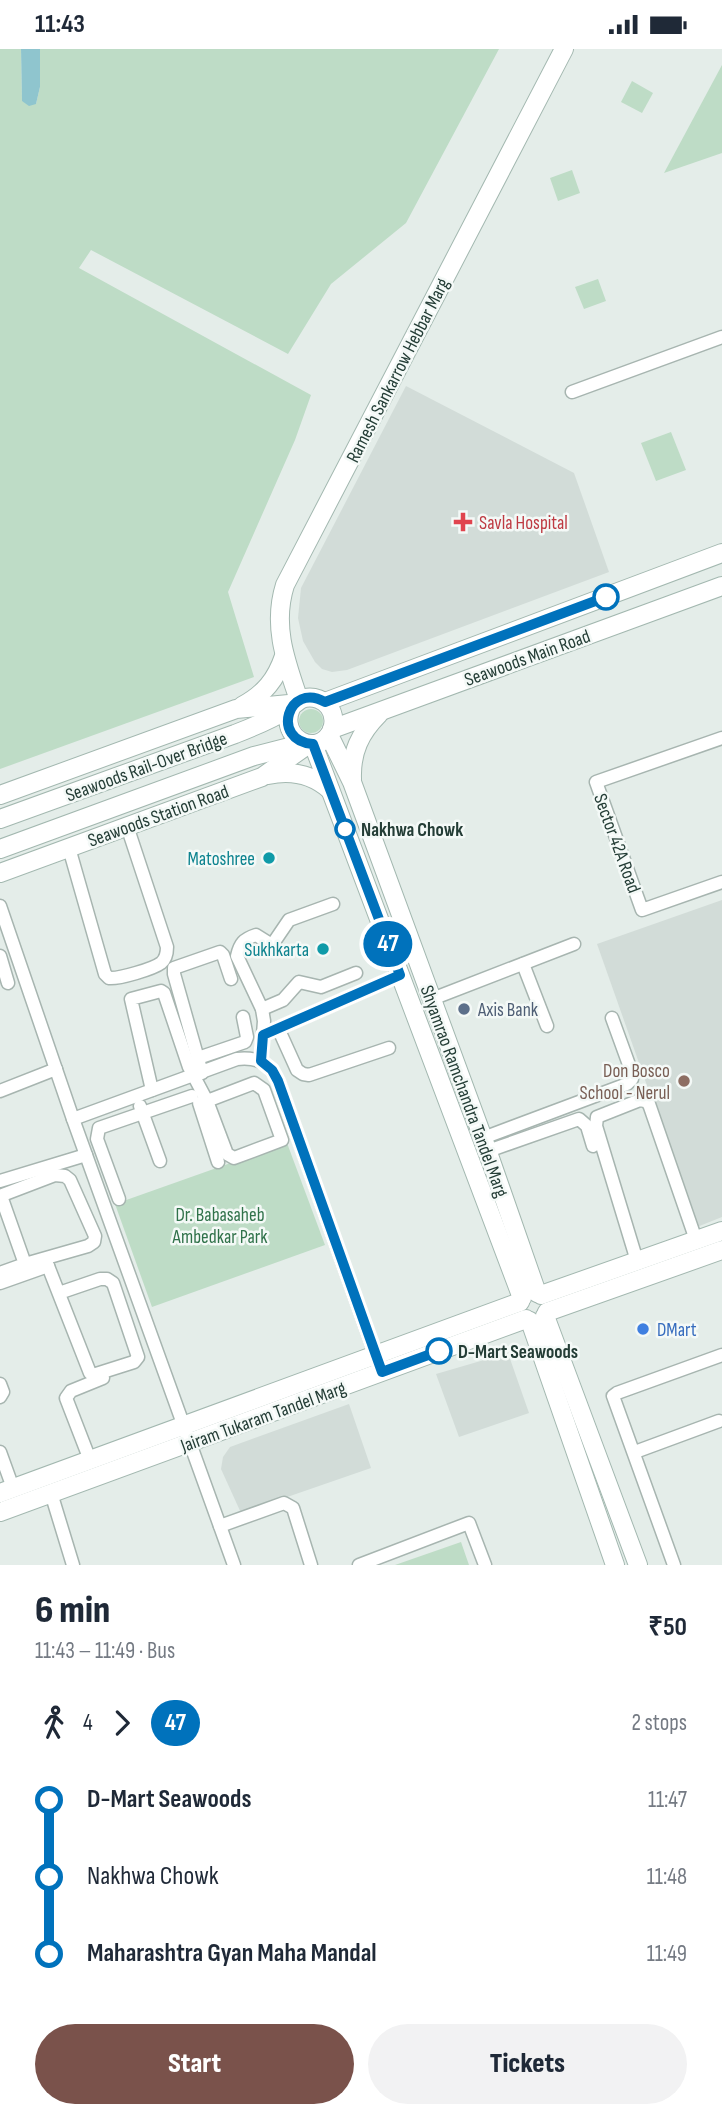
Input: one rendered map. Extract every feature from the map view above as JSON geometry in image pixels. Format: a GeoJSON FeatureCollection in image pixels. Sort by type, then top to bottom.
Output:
{"type":"FeatureCollection","features":[{"type":"Feature","properties":{"kind":"street","name":"Ramesh Sankarrow Hebbar Marg"},"geometry":{"type":"LineString","coordinates":[[295,704],[280,635],[281,599],[285,585],[564,49]]}},
{"type":"Feature","properties":{"kind":"street"},"geometry":{"type":"LineString","coordinates":[[572,392],[722,337]]}},
{"type":"Feature","properties":{"kind":"street","name":"Seawoods Main Road"},"geometry":{"type":"LineString","coordinates":[[325,702],[722,553]]}},
{"type":"Feature","properties":{"kind":"street","name":"Seawoods Main Road"},"geometry":{"type":"LineString","coordinates":[[331,732],[722,586]]}},
{"type":"Feature","properties":{"kind":"street"},"geometry":{"type":"LineString","coordinates":[[0,795],[236,709],[253,700],[270,685],[284,656]]}},
{"type":"Feature","properties":{"kind":"street"},"geometry":{"type":"LineString","coordinates":[[236,709],[295,704],[312,698],[325,702],[333,715],[331,732],[325,739],[309,743],[298,740],[289,729],[288,715],[295,704]]}},
{"type":"Feature","properties":{"kind":"street","name":"Seawoods Rail-Over Bridge"},"geometry":{"type":"LineString","coordinates":[[0,819],[244,730],[295,704]]}},
{"type":"Feature","properties":{"kind":"street"},"geometry":{"type":"LineString","coordinates":[[352,782],[355,748],[365,729],[382,711]]}},
{"type":"Feature","properties":{"kind":"street","name":"Shyamrao Ramchandra Tandel Marg"},"geometry":{"type":"LineString","coordinates":[[331,732],[352,782],[485,1145],[615,1565]]}},
{"type":"Feature","properties":{"kind":"street","name":"Sector 42A Road"},"geometry":{"type":"LineString","coordinates":[[722,738],[596,782],[642,910],[722,882]]}},
{"type":"Feature","properties":{"kind":"street","name":"Seawoods Rail-Over Bridge"},"geometry":{"type":"LineString","coordinates":[[0,849],[254,756],[309,743]]}},
{"type":"Feature","properties":{"kind":"street","name":"Shyamrao Ramchandra Tandel Marg"},"geometry":{"type":"LineString","coordinates":[[309,743],[638,1565]]}},
{"type":"Feature","properties":{"kind":"street","name":"Seawoods Station Road"},"geometry":{"type":"LineString","coordinates":[[0,873],[262,777],[309,743]]}},
{"type":"Feature","properties":{"kind":"street"},"geometry":{"type":"LineString","coordinates":[[262,777],[281,772],[302,774],[330,790]]}},
{"type":"Feature","properties":{"kind":"street"},"geometry":{"type":"LineString","coordinates":[[69,848],[105,974],[109,978],[117,979],[162,963],[167,955],[167,947],[127,827]]}},
{"type":"Feature","properties":{"kind":"street"},"geometry":{"type":"LineString","coordinates":[[261,1061],[264,1021],[262,1009],[237,956],[239,947],[244,939],[256,935],[272,945],[289,920],[333,904]]}},
{"type":"Feature","properties":{"kind":"street"},"geometry":{"type":"LineString","coordinates":[[0,906],[73,1119],[234,1565]]}},
{"type":"Feature","properties":{"kind":"street"},"geometry":{"type":"LineString","coordinates":[[432,999],[574,944]]}},
{"type":"Feature","properties":{"kind":"street"},"geometry":{"type":"LineString","coordinates":[[192,1096],[198,1058],[174,968],[220,952],[231,979]]}},
{"type":"Feature","properties":{"kind":"street"},"geometry":{"type":"LineString","coordinates":[[0,956],[4,984],[25,978]]}},
{"type":"Feature","properties":{"kind":"street"},"geometry":{"type":"LineString","coordinates":[[523,964],[547,1026]]}},
{"type":"Feature","properties":{"kind":"street"},"geometry":{"type":"LineString","coordinates":[[262,1009],[283,1000],[299,982],[321,987],[356,973]]}},
{"type":"Feature","properties":{"kind":"street"},"geometry":{"type":"LineString","coordinates":[[263,1035],[400,975]]}},
{"type":"Feature","properties":{"kind":"street"},"geometry":{"type":"LineString","coordinates":[[152,1090],[131,999],[161,991],[164,993],[189,1067],[207,1101],[226,1154],[234,1158],[297,1135]]}},
{"type":"Feature","properties":{"kind":"street"},"geometry":{"type":"LineString","coordinates":[[198,1058],[245,1042],[247,1037],[243,1017]]}},
{"type":"Feature","properties":{"kind":"street"},"geometry":{"type":"LineString","coordinates":[[485,1145],[626,1084],[632,1079],[612,1018]]}},
{"type":"Feature","properties":{"kind":"street"},"geometry":{"type":"LineString","coordinates":[[278,1028],[298,1070],[309,1076],[389,1048]]}},
{"type":"Feature","properties":{"kind":"street"},"geometry":{"type":"LineString","coordinates":[[73,1119],[237,1059],[249,1058],[267,1065],[275,1075],[378,1364]]}},
{"type":"Feature","properties":{"kind":"street"},"geometry":{"type":"LineString","coordinates":[[0,1091],[56,1069]]}},
{"type":"Feature","properties":{"kind":"street"},"geometry":{"type":"LineString","coordinates":[[207,1101],[254,1083],[260,1085],[282,1140]]}},
{"type":"Feature","properties":{"kind":"street"},"geometry":{"type":"LineString","coordinates":[[136,1096],[160,1161]]}},
{"type":"Feature","properties":{"kind":"street"},"geometry":{"type":"LineString","coordinates":[[119,1199],[97,1139],[97,1132],[102,1125],[192,1096]]}},
{"type":"Feature","properties":{"kind":"street"},"geometry":{"type":"LineString","coordinates":[[192,1096],[198,1101],[218,1161]]}},
{"type":"Feature","properties":{"kind":"street"},"geometry":{"type":"LineString","coordinates":[[635,1262],[596,1126],[597,1117],[640,1100],[649,1104],[715,1245]]}},
{"type":"Feature","properties":{"kind":"street"},"geometry":{"type":"LineString","coordinates":[[485,1145],[579,1119],[584,1122],[635,1262]]}},
{"type":"Feature","properties":{"kind":"street"},"geometry":{"type":"LineString","coordinates":[[0,1181],[86,1155]]}},
{"type":"Feature","properties":{"kind":"street"},"geometry":{"type":"LineString","coordinates":[[0,1279],[25,1265],[94,1242],[95,1236],[70,1180],[65,1176],[55,1175],[1,1196],[25,1265]]}},
{"type":"Feature","properties":{"kind":"street"},"geometry":{"type":"LineString","coordinates":[[0,1279],[48,1266],[117,1241]]}},
{"type":"Feature","properties":{"kind":"street","name":"Jairam Tukaram Tandel Marg"},"geometry":{"type":"LineString","coordinates":[[0,1512],[187,1434],[533,1307],[715,1245]]}},
{"type":"Feature","properties":{"kind":"street","name":"Jairam Tukaram Tandel Marg"},"geometry":{"type":"LineString","coordinates":[[533,1307],[635,1262],[715,1245]]}},
{"type":"Feature","properties":{"kind":"street"},"geometry":{"type":"LineString","coordinates":[[48,1266],[59,1293],[93,1375],[135,1363],[138,1357],[113,1283],[107,1279],[94,1280],[59,1293]]}},
{"type":"Feature","properties":{"kind":"street"},"geometry":{"type":"LineString","coordinates":[[128,1326],[145,1319]]}},
{"type":"Feature","properties":{"kind":"street"},"geometry":{"type":"LineString","coordinates":[[674,1565],[613,1396],[722,1355]]}},
{"type":"Feature","properties":{"kind":"street"},"geometry":{"type":"LineString","coordinates":[[90,1460],[66,1398],[68,1393],[159,1357]]}},
{"type":"Feature","properties":{"kind":"street"},"geometry":{"type":"LineString","coordinates":[[0,1384],[3,1392],[0,1397]]}},
{"type":"Feature","properties":{"kind":"street"},"geometry":{"type":"LineString","coordinates":[[635,1452],[719,1421]]}},
{"type":"Feature","properties":{"kind":"street","name":"Jairam Tukaram Tandel Marg"},"geometry":{"type":"LineString","coordinates":[[7,1490],[90,1460],[187,1434]]}},
{"type":"Feature","properties":{"kind":"street"},"geometry":{"type":"LineString","coordinates":[[0,1453],[7,1490]]}},
{"type":"Feature","properties":{"kind":"street"},"geometry":{"type":"LineString","coordinates":[[51,1493],[73,1565]]}},
{"type":"Feature","properties":{"kind":"street"},"geometry":{"type":"LineString","coordinates":[[220,1526],[284,1503],[293,1508],[311,1565]]}},
{"type":"Feature","properties":{"kind":"street"},"geometry":{"type":"LineString","coordinates":[[359,1565],[468,1524],[485,1565]]}},
{"type":"Feature","properties":{"kind":"shaded area","name":"Savla Hospital"},"geometry":{"type":"Polygon","coordinates":[[[406,386],[574,473],[609,572],[347,670],[332,672],[322,669],[315,662],[303,641],[298,618],[301,588],[406,386]]]}},
{"type":"Feature","properties":{"kind":"shaded area","name":"Don Bosco School - Nerul"},"geometry":{"type":"Polygon","coordinates":[[[722,900],[722,1217],[697,1227],[597,944],[722,900]]]}},
{"type":"Feature","properties":{"kind":"shaded area"},"geometry":{"type":"Polygon","coordinates":[[[508,1353],[529,1413],[459,1437],[436,1374],[508,1353]]]}},
{"type":"Feature","properties":{"kind":"shaded area"},"geometry":{"type":"Polygon","coordinates":[[[349,1404],[371,1468],[241,1513],[221,1469],[223,1457],[230,1447],[349,1404]]]}},
{"type":"Feature","properties":{"kind":"green space"},"geometry":{"type":"Polygon","coordinates":[[[0,49],[21,49],[22,101],[36,104],[40,87],[40,49],[499,49],[406,223],[331,284],[288,354],[91,250],[79,268],[311,395],[295,440],[228,592],[254,677],[0,769],[0,49]]]}},
{"type":"Feature","properties":{"kind":"green space"},"geometry":{"type":"Polygon","coordinates":[[[722,65],[722,153],[664,173],[722,65]]]}},
{"type":"Feature","properties":{"kind":"green space"},"geometry":{"type":"Polygon","coordinates":[[[632,81],[653,93],[642,113],[621,102],[632,81]]]}},
{"type":"Feature","properties":{"kind":"green space"},"geometry":{"type":"Polygon","coordinates":[[[572,170],[580,193],[558,201],[550,178],[572,170]]]}},
{"type":"Feature","properties":{"kind":"green space"},"geometry":{"type":"Polygon","coordinates":[[[598,279],[606,301],[584,309],[575,287],[598,279]]]}},
{"type":"Feature","properties":{"kind":"green space"},"geometry":{"type":"Polygon","coordinates":[[[671,432],[686,470],[656,481],[641,443],[671,432]]]}},
{"type":"Feature","properties":{"kind":"green space"},"geometry":{"type":"Polygon","coordinates":[[[311,709],[319,713],[323,721],[319,729],[311,733],[303,729],[299,721],[303,713],[311,709]]]}},
{"type":"Feature","properties":{"kind":"green space","name":"Dr. Babasaheb Ambedkar Park"},"geometry":{"type":"Polygon","coordinates":[[[287,1143],[325,1245],[152,1307],[115,1204],[287,1143]]]}},
{"type":"Feature","properties":{"kind":"green space"},"geometry":{"type":"Polygon","coordinates":[[[461,1542],[469,1565],[395,1565],[461,1542]]]}},
{"type":"Feature","properties":{"kind":"water"},"geometry":{"type":"Polygon","coordinates":[[[21,49],[40,49],[40,87],[36,104],[29,106],[22,101],[21,49]]]}},
{"type":"Feature","properties":{"kind":"bus line","name":"47"},"geometry":{"type":"LineString","coordinates":[[439,1351],[382,1372],[278,1081],[272,1070],[261,1061],[263,1035],[400,975],[313,744],[298,740],[293,735],[289,729],[288,715],[299,700],[312,698],[325,702],[606,597]]}},
{"type":"Feature","properties":{"kind":"place","name":"Savla Hospital"},"geometry":{"type":"Point","coordinates":[463,522]}},
{"type":"Feature","properties":{"kind":"place","name":"Nakhwa Chowk"},"geometry":{"type":"Point","coordinates":[345,829]}},
{"type":"Feature","properties":{"kind":"place","name":"Matoshree"},"geometry":{"type":"Point","coordinates":[269,858]}},
{"type":"Feature","properties":{"kind":"place","name":"Sukhkarta"},"geometry":{"type":"Point","coordinates":[323,949]}},
{"type":"Feature","properties":{"kind":"place","name":"Axis Bank"},"geometry":{"type":"Point","coordinates":[464,1009]}},
{"type":"Feature","properties":{"kind":"place","name":"Don Bosco School - Nerul"},"geometry":{"type":"Point","coordinates":[684,1081]}},
{"type":"Feature","properties":{"kind":"place","name":"DMart"},"geometry":{"type":"Point","coordinates":[643,1329]}},
{"type":"Feature","properties":{"kind":"place","name":"D-Mart Seawoods"},"geometry":{"type":"Point","coordinates":[439,1351]}}]}
